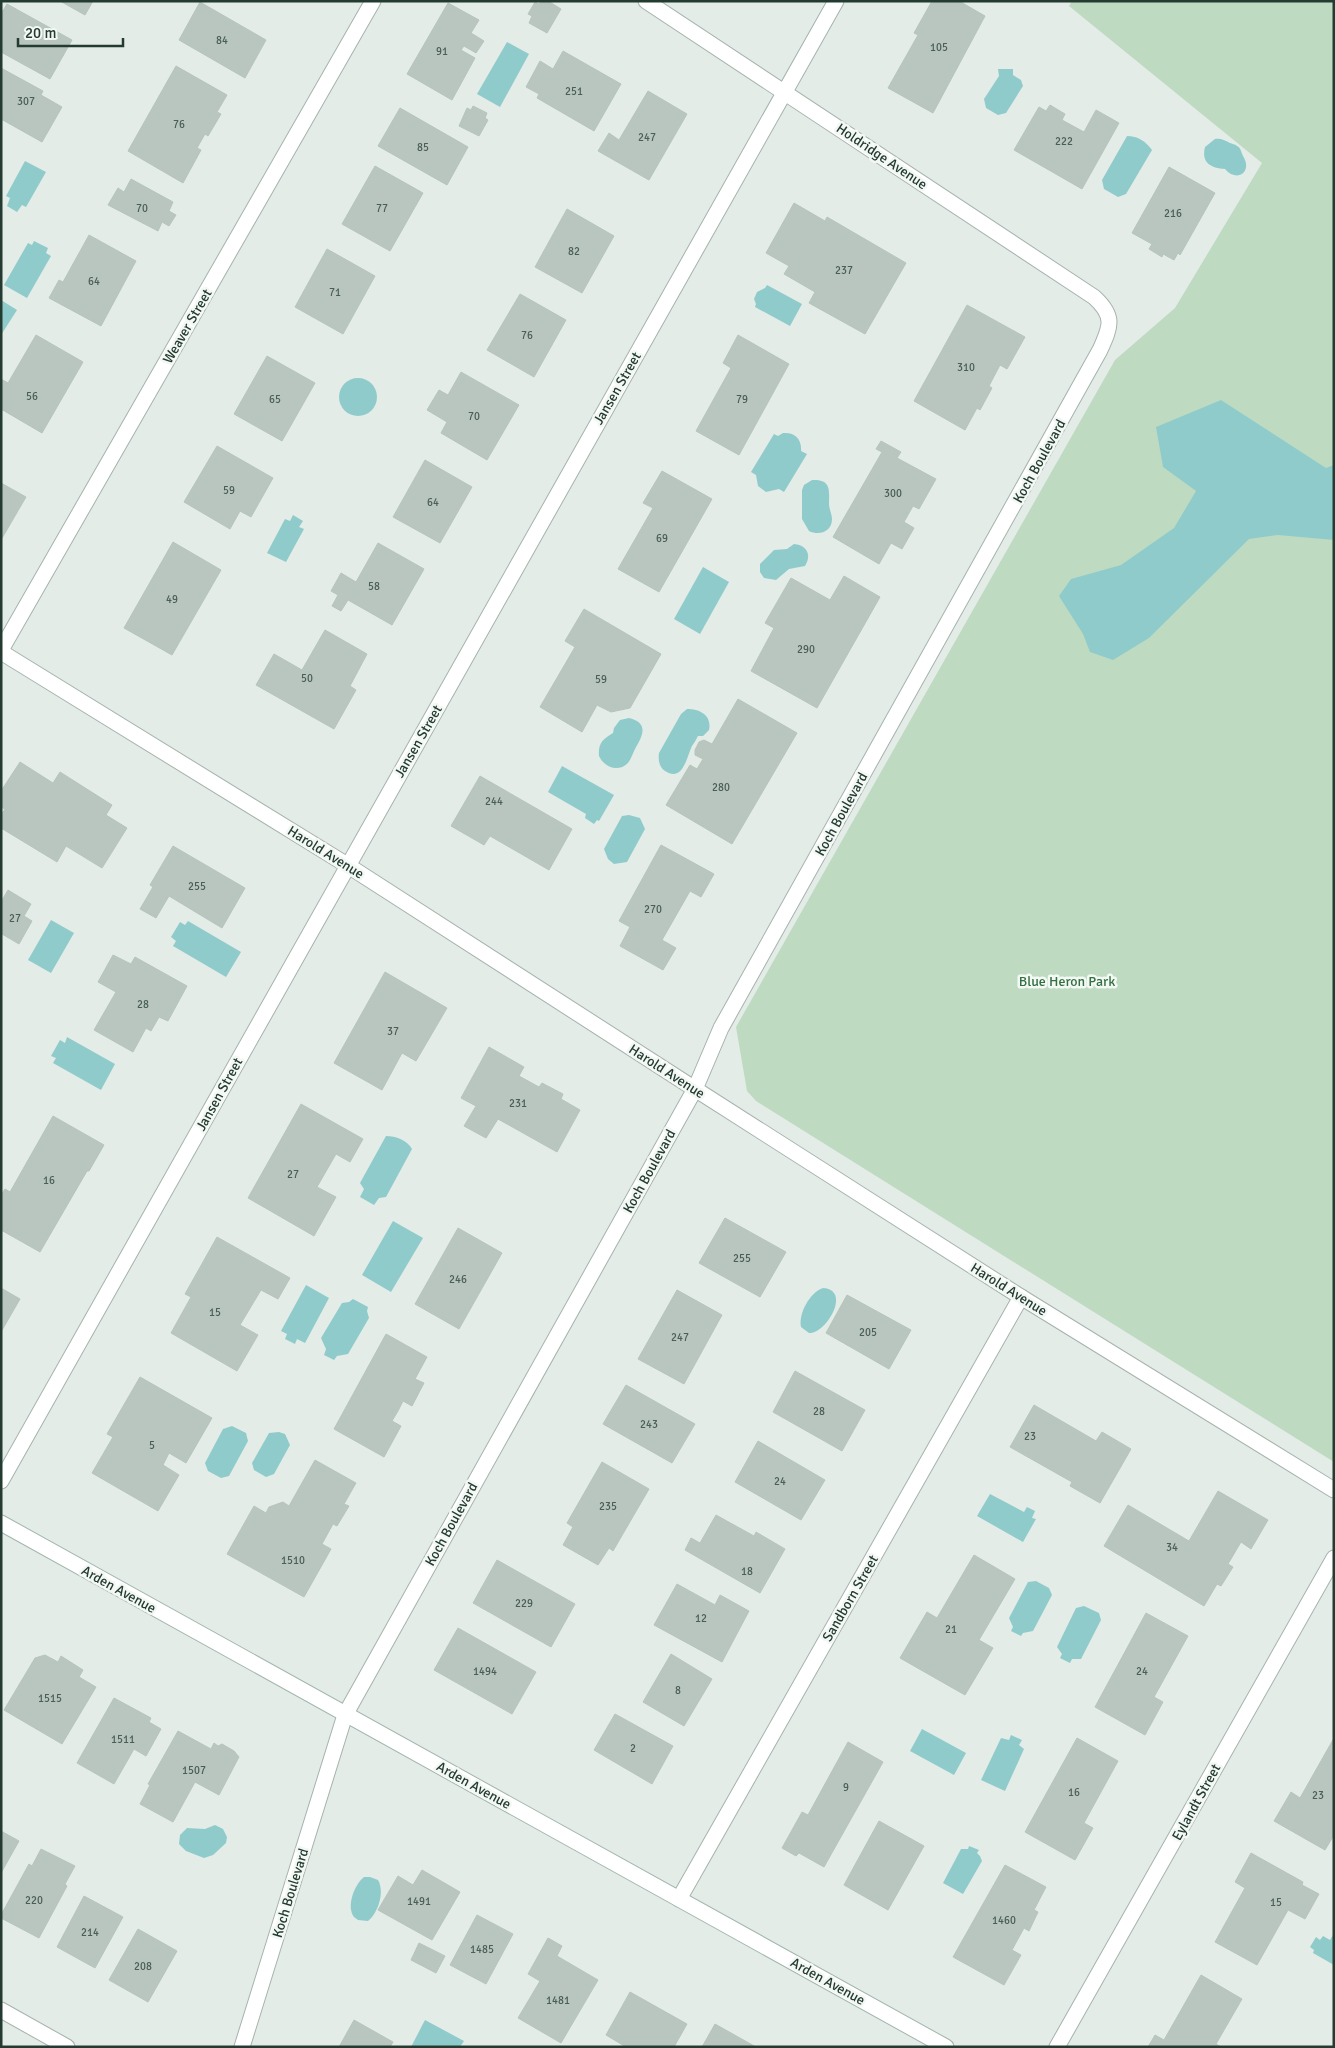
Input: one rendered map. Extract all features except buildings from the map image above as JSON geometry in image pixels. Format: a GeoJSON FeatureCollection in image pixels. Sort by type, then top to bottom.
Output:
{"type":"FeatureCollection","features":[{"type":"Feature","properties":{"kind":"street","name":"Weaver Street"},"geometry":{"type":"LineString","coordinates":[[1,651],[373,1]]}},
{"type":"Feature","properties":{"kind":"street","name":"Holdridge Avenue"},"geometry":{"type":"LineString","coordinates":[[646,1],[1094,297],[1104,306],[1110,318]]}},
{"type":"Feature","properties":{"kind":"street","name":"Jansen Street"},"geometry":{"type":"LineString","coordinates":[[1,1481],[836,1]]}},
{"type":"Feature","properties":{"kind":"street","name":"Koch Boulevard"},"geometry":{"type":"LineString","coordinates":[[242,2047],[345,1714],[695,1089],[721,1028],[1100,350],[1108,333],[1110,318]]}},
{"type":"Feature","properties":{"kind":"street","name":"Harold Avenue"},"geometry":{"type":"LineString","coordinates":[[1,651],[347,865],[1022,1297],[1334,1490]]}},
{"type":"Feature","properties":{"kind":"street","name":"Sandborn Street"},"geometry":{"type":"LineString","coordinates":[[679,1898],[1022,1297]]}},
{"type":"Feature","properties":{"kind":"street","name":"Arden Avenue"},"geometry":{"type":"LineString","coordinates":[[1,1524],[946,2047]]}},
{"type":"Feature","properties":{"kind":"street","name":"Eylandt Street"},"geometry":{"type":"LineString","coordinates":[[1057,2047],[1334,1558]]}},
{"type":"Feature","properties":{"kind":"street"},"geometry":{"type":"LineString","coordinates":[[1,2010],[67,2047]]}},
{"type":"Feature","properties":{"kind":"green space","name":"Blue Heron Park"},"geometry":{"type":"Polygon","coordinates":[[[1072,1],[1334,1],[1334,1462],[756,1101],[747,1091],[736,1027],[1115,360],[1175,308],[1262,163],[1069,6],[1072,1]]]}},
{"type":"Feature","properties":{"kind":"water"},"geometry":{"type":"Polygon","coordinates":[[[507,42],[529,54],[500,107],[477,94],[507,42]]]}},
{"type":"Feature","properties":{"kind":"water"},"geometry":{"type":"Polygon","coordinates":[[[998,69],[1013,69],[1013,75],[1021,80],[1023,86],[1006,113],[998,115],[986,108],[984,99],[999,76],[998,69]]]}},
{"type":"Feature","properties":{"kind":"water"},"geometry":{"type":"Polygon","coordinates":[[[1127,136],[1141,140],[1152,150],[1126,194],[1118,197],[1104,189],[1102,180],[1127,136]]]}},
{"type":"Feature","properties":{"kind":"water"},"geometry":{"type":"Polygon","coordinates":[[[1215,139],[1222,140],[1239,148],[1246,162],[1245,171],[1242,174],[1234,175],[1225,169],[1208,164],[1204,157],[1205,147],[1215,139]]]}},
{"type":"Feature","properties":{"kind":"water"},"geometry":{"type":"Polygon","coordinates":[[[25,161],[46,172],[26,207],[22,205],[17,212],[7,206],[10,198],[6,196],[25,161]]]}},
{"type":"Feature","properties":{"kind":"water"},"geometry":{"type":"Polygon","coordinates":[[[34,241],[48,248],[46,253],[51,256],[27,298],[4,285],[28,243],[32,245],[34,241]]]}},
{"type":"Feature","properties":{"kind":"water"},"geometry":{"type":"Polygon","coordinates":[[[767,285],[802,304],[790,326],[755,307],[754,299],[757,292],[767,285]]]}},
{"type":"Feature","properties":{"kind":"water"},"geometry":{"type":"Polygon","coordinates":[[[1,300],[17,310],[1,335],[1,300]]]}},
{"type":"Feature","properties":{"kind":"water"},"geometry":{"type":"Polygon","coordinates":[[[358,378],[372,383],[377,397],[372,411],[358,416],[344,411],[339,397],[344,383],[358,378]]]}},
{"type":"Feature","properties":{"kind":"water"},"geometry":{"type":"Polygon","coordinates":[[[1221,400],[1326,468],[1334,465],[1334,540],[1278,535],[1249,539],[1149,638],[1113,660],[1090,652],[1083,634],[1059,596],[1071,579],[1121,565],[1174,528],[1196,491],[1163,467],[1156,427],[1221,400]]]}},
{"type":"Feature","properties":{"kind":"water"},"geometry":{"type":"Polygon","coordinates":[[[783,433],[797,437],[801,451],[807,454],[784,492],[779,489],[766,492],[758,486],[756,475],[751,472],[774,434],[778,436],[783,433]]]}},
{"type":"Feature","properties":{"kind":"water"},"geometry":{"type":"Polygon","coordinates":[[[812,480],[823,482],[829,490],[831,523],[827,530],[821,533],[809,531],[802,519],[802,490],[804,485],[812,480]]]}},
{"type":"Feature","properties":{"kind":"water"},"geometry":{"type":"Polygon","coordinates":[[[293,515],[303,521],[299,527],[304,529],[286,562],[267,553],[285,519],[290,521],[293,515]]]}},
{"type":"Feature","properties":{"kind":"water"},"geometry":{"type":"Polygon","coordinates":[[[794,544],[802,546],[807,551],[808,558],[805,566],[789,569],[776,580],[764,578],[760,572],[760,564],[774,550],[787,549],[794,544]]]}},
{"type":"Feature","properties":{"kind":"water"},"geometry":{"type":"Polygon","coordinates":[[[703,567],[729,582],[700,634],[674,619],[703,567]]]}},
{"type":"Feature","properties":{"kind":"water"},"geometry":{"type":"Polygon","coordinates":[[[687,709],[697,710],[704,714],[709,721],[709,730],[703,736],[698,736],[680,771],[676,774],[671,774],[661,767],[659,753],[681,714],[687,709]]]}},
{"type":"Feature","properties":{"kind":"water"},"geometry":{"type":"Polygon","coordinates":[[[629,718],[636,720],[642,727],[640,740],[628,763],[620,768],[608,766],[599,756],[600,745],[604,739],[613,733],[620,720],[629,718]]]}},
{"type":"Feature","properties":{"kind":"water"},"geometry":{"type":"Polygon","coordinates":[[[562,766],[614,795],[599,821],[597,820],[594,824],[585,818],[586,814],[548,792],[562,766]]]}},
{"type":"Feature","properties":{"kind":"water"},"geometry":{"type":"Polygon","coordinates":[[[629,815],[640,818],[645,829],[627,862],[614,864],[608,859],[604,849],[622,816],[629,815]]]}},
{"type":"Feature","properties":{"kind":"water"},"geometry":{"type":"Polygon","coordinates":[[[51,920],[74,933],[51,973],[28,960],[51,920]]]}},
{"type":"Feature","properties":{"kind":"water"},"geometry":{"type":"Polygon","coordinates":[[[188,921],[241,952],[226,977],[173,946],[176,941],[171,937],[180,922],[185,925],[188,921]]]}},
{"type":"Feature","properties":{"kind":"water"},"geometry":{"type":"Polygon","coordinates":[[[67,1037],[115,1064],[101,1090],[53,1063],[56,1058],[51,1056],[60,1040],[65,1043],[67,1037]]]}},
{"type":"Feature","properties":{"kind":"water"},"geometry":{"type":"Polygon","coordinates":[[[386,1136],[401,1139],[412,1149],[386,1197],[379,1198],[374,1205],[360,1197],[364,1189],[360,1183],[386,1136]]]}},
{"type":"Feature","properties":{"kind":"water"},"geometry":{"type":"Polygon","coordinates":[[[393,1221],[423,1238],[391,1292],[362,1275],[393,1221]]]}},
{"type":"Feature","properties":{"kind":"water"},"geometry":{"type":"Polygon","coordinates":[[[306,1285],[329,1298],[305,1343],[297,1339],[295,1344],[285,1339],[287,1334],[281,1331],[306,1285]]]}},
{"type":"Feature","properties":{"kind":"water"},"geometry":{"type":"Polygon","coordinates":[[[823,1288],[831,1291],[835,1296],[836,1303],[829,1320],[816,1331],[809,1333],[801,1327],[801,1316],[806,1304],[818,1290],[823,1288]]]}},
{"type":"Feature","properties":{"kind":"water"},"geometry":{"type":"Polygon","coordinates":[[[353,1299],[368,1307],[369,1318],[348,1354],[337,1356],[334,1360],[324,1355],[326,1349],[321,1338],[342,1303],[353,1299]]]}},
{"type":"Feature","properties":{"kind":"water"},"geometry":{"type":"Polygon","coordinates":[[[232,1426],[246,1433],[248,1441],[229,1476],[221,1478],[208,1471],[205,1463],[223,1429],[232,1426]]]}},
{"type":"Feature","properties":{"kind":"water"},"geometry":{"type":"Polygon","coordinates":[[[279,1432],[285,1434],[290,1445],[274,1474],[266,1477],[254,1470],[252,1463],[269,1433],[279,1432]]]}},
{"type":"Feature","properties":{"kind":"water"},"geometry":{"type":"Polygon","coordinates":[[[990,1494],[1024,1512],[1027,1507],[1035,1511],[1032,1518],[1036,1519],[1023,1542],[977,1516],[990,1494]]]}},
{"type":"Feature","properties":{"kind":"water"},"geometry":{"type":"Polygon","coordinates":[[[1036,1581],[1049,1588],[1052,1595],[1033,1631],[1023,1633],[1021,1636],[1011,1631],[1013,1627],[1009,1618],[1028,1582],[1036,1581]]]}},
{"type":"Feature","properties":{"kind":"water"},"geometry":{"type":"Polygon","coordinates":[[[1084,1606],[1099,1613],[1101,1620],[1081,1659],[1072,1659],[1070,1663],[1060,1658],[1062,1654],[1057,1647],[1076,1608],[1084,1606]]]}},
{"type":"Feature","properties":{"kind":"water"},"geometry":{"type":"Polygon","coordinates":[[[922,1729],[966,1753],[954,1775],[910,1751],[922,1729]]]}},
{"type":"Feature","properties":{"kind":"water"},"geometry":{"type":"Polygon","coordinates":[[[1011,1735],[1022,1740],[1019,1745],[1024,1749],[1005,1791],[981,1780],[1001,1738],[1009,1740],[1011,1735]]]}},
{"type":"Feature","properties":{"kind":"water"},"geometry":{"type":"Polygon","coordinates":[[[215,1825],[223,1829],[227,1837],[226,1843],[213,1855],[204,1858],[186,1851],[179,1844],[180,1835],[187,1828],[205,1829],[215,1825]]]}},
{"type":"Feature","properties":{"kind":"water"},"geometry":{"type":"Polygon","coordinates":[[[969,1846],[979,1850],[977,1853],[982,1861],[963,1894],[943,1883],[961,1849],[968,1849],[969,1846]]]}},
{"type":"Feature","properties":{"kind":"water"},"geometry":{"type":"Polygon","coordinates":[[[364,1877],[378,1880],[381,1890],[381,1896],[375,1913],[368,1921],[358,1920],[354,1917],[351,1908],[354,1891],[364,1877]]]}},
{"type":"Feature","properties":{"kind":"water"},"geometry":{"type":"Polygon","coordinates":[[[1334,1933],[1334,1965],[1313,1953],[1314,1950],[1310,1947],[1316,1937],[1320,1940],[1323,1936],[1330,1940],[1334,1933]]]}},
{"type":"Feature","properties":{"kind":"water"},"geometry":{"type":"Polygon","coordinates":[[[425,2020],[464,2041],[460,2047],[411,2047],[425,2020]]]}}]}
